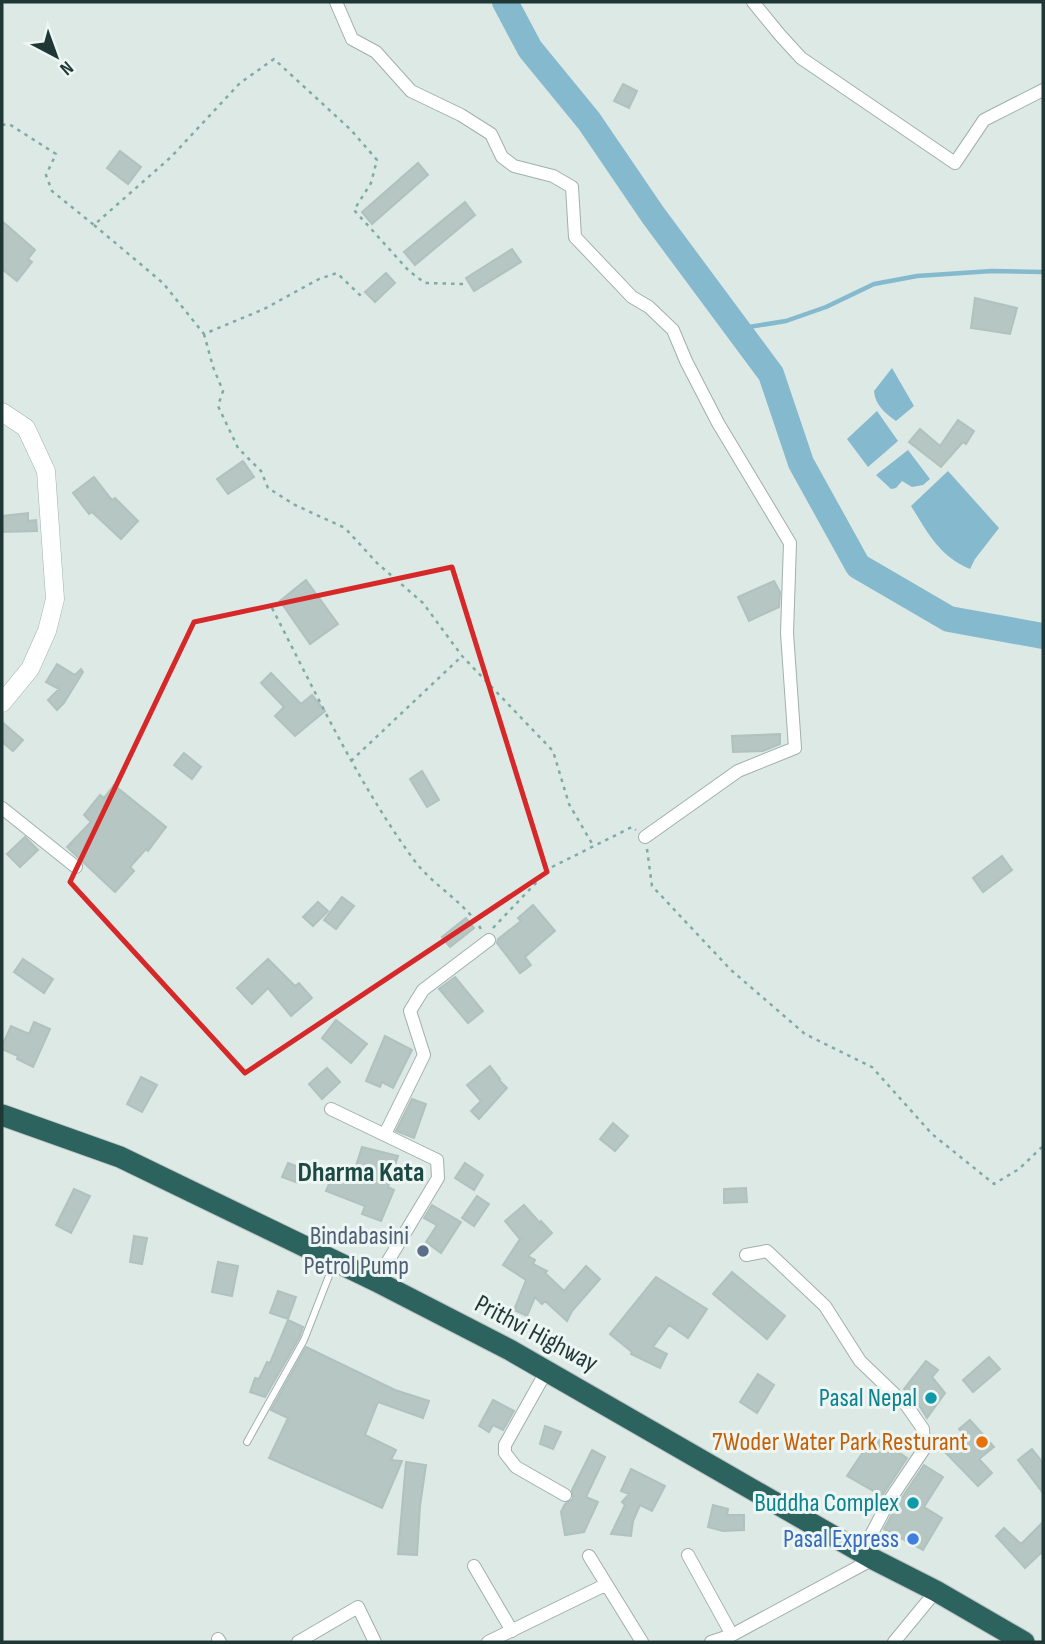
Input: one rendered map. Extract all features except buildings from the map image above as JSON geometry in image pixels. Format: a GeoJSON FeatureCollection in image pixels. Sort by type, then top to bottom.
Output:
{"type":"FeatureCollection","features":[{"type":"Feature","properties":{"kind":"highway","name":"Prithvi Highway"},"geometry":{"type":"LineString","coordinates":[[2,1115],[120,1157],[376,1281],[547,1370],[1019,1641]]}},
{"type":"Feature","properties":{"kind":"main road"},"geometry":{"type":"LineString","coordinates":[[2,412],[26,428],[46,471],[55,599],[47,631],[30,669],[2,703]]}},
{"type":"Feature","properties":{"kind":"street"},"geometry":{"type":"LineString","coordinates":[[336,2],[352,39],[376,52],[411,91],[461,115],[491,134],[502,157],[514,166],[553,176],[572,187],[575,237],[632,298],[649,307],[673,330],[718,424],[790,542],[787,633],[795,748],[738,771],[645,837]]}},
{"type":"Feature","properties":{"kind":"street"},"geometry":{"type":"LineString","coordinates":[[753,2],[802,58],[955,163],[984,120],[1043,90]]}},
{"type":"Feature","properties":{"kind":"street"},"geometry":{"type":"LineString","coordinates":[[2,808],[76,867]]}},
{"type":"Feature","properties":{"kind":"street"},"geometry":{"type":"LineString","coordinates":[[385,1134],[424,1055],[410,1011],[415,1000],[423,990],[489,940]]}},
{"type":"Feature","properties":{"kind":"street"},"geometry":{"type":"LineString","coordinates":[[331,1110],[437,1160],[438,1178],[376,1281]]}},
{"type":"Feature","properties":{"kind":"street"},"geometry":{"type":"LineString","coordinates":[[711,1642],[732,1635],[867,1555],[889,1501],[924,1449],[923,1429],[907,1406],[860,1361],[825,1306],[767,1251],[746,1255]]}},
{"type":"Feature","properties":{"kind":"street"},"geometry":{"type":"LineString","coordinates":[[547,1370],[505,1445],[505,1453],[516,1466],[565,1494]]}},
{"type":"Feature","properties":{"kind":"street"},"geometry":{"type":"LineString","coordinates":[[688,1555],[732,1635]]}},
{"type":"Feature","properties":{"kind":"street"},"geometry":{"type":"LineString","coordinates":[[589,1556],[642,1642]]}},
{"type":"Feature","properties":{"kind":"street"},"geometry":{"type":"LineString","coordinates":[[474,1566],[512,1631]]}},
{"type":"Feature","properties":{"kind":"street"},"geometry":{"type":"LineString","coordinates":[[488,1642],[605,1585]]}},
{"type":"Feature","properties":{"kind":"street"},"geometry":{"type":"LineString","coordinates":[[894,1642],[936,1591]]}},
{"type":"Feature","properties":{"kind":"street"},"geometry":{"type":"LineString","coordinates":[[298,1642],[358,1607],[375,1642]]}},
{"type":"Feature","properties":{"kind":"lane"},"geometry":{"type":"LineString","coordinates":[[247,1442],[304,1340],[335,1261]]}},
{"type":"Feature","properties":{"kind":"path"},"geometry":{"type":"LineString","coordinates":[[94,225],[171,157],[240,83],[274,59],[352,130],[377,160],[371,183],[354,210],[410,271],[425,283],[463,284]]}},
{"type":"Feature","properties":{"kind":"path"},"geometry":{"type":"LineString","coordinates":[[2,125],[9,124],[56,154],[46,175],[51,191],[163,283],[204,334],[223,391],[218,406],[238,448],[261,471],[268,488],[295,505],[345,528],[377,563],[423,603],[462,656],[553,751],[569,804],[594,847]]}},
{"type":"Feature","properties":{"kind":"path"},"geometry":{"type":"LineString","coordinates":[[204,334],[264,309],[319,279],[337,273],[362,297]]}},
{"type":"Feature","properties":{"kind":"path"},"geometry":{"type":"LineString","coordinates":[[272,608],[351,761],[416,862],[473,916],[489,940]]}},
{"type":"Feature","properties":{"kind":"path"},"geometry":{"type":"LineString","coordinates":[[351,761],[462,656]]}},
{"type":"Feature","properties":{"kind":"path"},"geometry":{"type":"LineString","coordinates":[[489,940],[491,929],[550,868],[632,827],[645,837],[652,886],[731,970],[805,1034],[872,1067],[932,1134],[994,1184],[1019,1169],[1043,1146]]}},
{"type":"Feature","properties":{"kind":"highlighted area"},"geometry":{"type":"Polygon","coordinates":[[[452,567],[547,872],[245,1073],[70,882],[194,622],[452,567]]]}},
{"type":"Feature","properties":{"kind":"water"},"geometry":{"type":"Polygon","coordinates":[[[892,368],[914,406],[896,421],[878,405],[874,391],[892,368]]]}},
{"type":"Feature","properties":{"kind":"water"},"geometry":{"type":"Polygon","coordinates":[[[877,411],[898,441],[868,467],[847,439],[877,411]]]}},
{"type":"Feature","properties":{"kind":"water"},"geometry":{"type":"Polygon","coordinates":[[[908,450],[930,479],[923,485],[912,487],[902,481],[896,488],[891,489],[876,475],[908,450]]]}},
{"type":"Feature","properties":{"kind":"water"},"geometry":{"type":"Polygon","coordinates":[[[948,471],[999,528],[970,569],[942,550],[911,506],[948,471]]]}},
{"type":"Feature","properties":{"kind":"waterway"},"geometry":{"type":"LineString","coordinates":[[505,2],[530,49],[589,121],[653,215],[771,374],[801,463],[858,566],[949,619],[1043,636]]}},
{"type":"Feature","properties":{"kind":"waterway"},"geometry":{"type":"LineString","coordinates":[[718,303],[749,327],[786,321],[826,307],[874,284],[917,276],[992,271],[1043,272]]}},
{"type":"Feature","properties":{"kind":"place","name":"Bindabasini Petrol Pump"},"geometry":{"type":"Point","coordinates":[423,1251]}},
{"type":"Feature","properties":{"kind":"place","name":"Pasal Nepal"},"geometry":{"type":"Point","coordinates":[931,1398]}},
{"type":"Feature","properties":{"kind":"place","name":"7Woder Water Park Resturant"},"geometry":{"type":"Point","coordinates":[982,1442]}},
{"type":"Feature","properties":{"kind":"place","name":"Buddha Complex"},"geometry":{"type":"Point","coordinates":[913,1503]}},
{"type":"Feature","properties":{"kind":"place","name":"Pasal Express"},"geometry":{"type":"Point","coordinates":[913,1539]}},
{"type":"Feature","properties":{"kind":"district","name":"Dharma Kata"},"geometry":{"type":"Point","coordinates":[361,1172]}}]}
